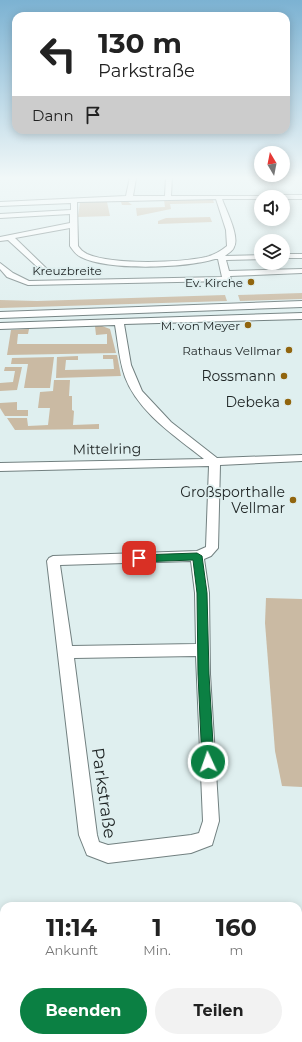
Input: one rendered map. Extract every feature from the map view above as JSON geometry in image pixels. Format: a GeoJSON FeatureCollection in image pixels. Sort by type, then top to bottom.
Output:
{"type":"FeatureCollection","features":[{"type":"Feature","properties":{"kind":"main road"},"geometry":{"type":"LineString","coordinates":[[0,315],[302,304]]}},
{"type":"Feature","properties":{"kind":"street"},"geometry":{"type":"LineString","coordinates":[[0,239],[70,226]]}},
{"type":"Feature","properties":{"kind":"street"},"geometry":{"type":"LineString","coordinates":[[73,226],[74,246],[84,256],[138,273],[189,262],[220,258],[254,257]]}},
{"type":"Feature","properties":{"kind":"street"},"geometry":{"type":"LineString","coordinates":[[220,258],[230,248],[233,240],[228,226]]}},
{"type":"Feature","properties":{"kind":"street"},"geometry":{"type":"LineString","coordinates":[[8,237],[44,271]]}},
{"type":"Feature","properties":{"kind":"street"},"geometry":{"type":"LineString","coordinates":[[290,256],[302,256]]}},
{"type":"Feature","properties":{"kind":"street"},"geometry":{"type":"LineString","coordinates":[[220,258],[225,274]]}},
{"type":"Feature","properties":{"kind":"street","name":"Kreuzbreite"},"geometry":{"type":"LineString","coordinates":[[0,265],[10,275],[28,283],[138,273],[227,279],[225,274],[302,271]]}},
{"type":"Feature","properties":{"kind":"street"},"geometry":{"type":"LineString","coordinates":[[0,326],[302,316]]}},
{"type":"Feature","properties":{"kind":"street"},"geometry":{"type":"LineString","coordinates":[[119,322],[131,377],[138,390],[158,414],[215,462],[212,548],[207,553],[197,556]]}},
{"type":"Feature","properties":{"kind":"street","name":"Mittelring"},"geometry":{"type":"LineString","coordinates":[[0,467],[215,462],[302,458]]}},
{"type":"Feature","properties":{"kind":"street","name":"Parkstraße"},"geometry":{"type":"LineString","coordinates":[[197,556],[202,593],[204,650],[212,821],[206,839],[191,844],[108,854],[93,849],[88,835],[66,652],[53,561],[197,556]]}},
{"type":"Feature","properties":{"kind":"street"},"geometry":{"type":"LineString","coordinates":[[66,652],[204,650]]}},
{"type":"Feature","properties":{"kind":"shaded area"},"geometry":{"type":"Polygon","coordinates":[[[302,293],[302,299],[240,301],[238,295],[302,293]]]}},
{"type":"Feature","properties":{"kind":"shaded area"},"geometry":{"type":"Polygon","coordinates":[[[225,295],[227,301],[0,308],[0,300],[37,301],[225,295]]]}},
{"type":"Feature","properties":{"kind":"shaded area"},"geometry":{"type":"Polygon","coordinates":[[[95,326],[102,326],[110,329],[116,353],[7,355],[11,330],[29,329],[28,334],[18,334],[17,344],[107,344],[107,334],[96,335],[95,326]]]}},
{"type":"Feature","properties":{"kind":"shaded area"},"geometry":{"type":"Polygon","coordinates":[[[103,355],[117,355],[121,376],[56,378],[57,357],[78,356],[78,360],[66,360],[65,370],[114,369],[113,359],[103,359],[103,355]]]}},
{"type":"Feature","properties":{"kind":"shaded area"},"geometry":{"type":"Polygon","coordinates":[[[54,357],[50,388],[24,388],[28,364],[11,364],[12,358],[54,357]]]}},
{"type":"Feature","properties":{"kind":"shaded area"},"geometry":{"type":"Polygon","coordinates":[[[5,367],[22,367],[17,390],[0,391],[0,383],[13,382],[15,371],[4,371],[5,367]]]}},
{"type":"Feature","properties":{"kind":"shaded area"},"geometry":{"type":"Polygon","coordinates":[[[54,380],[70,380],[69,396],[72,396],[72,410],[74,411],[73,425],[99,424],[99,429],[15,430],[7,418],[27,418],[28,426],[48,425],[50,408],[38,408],[40,392],[53,391],[54,380]]]}},
{"type":"Feature","properties":{"kind":"shaded area"},"geometry":{"type":"Polygon","coordinates":[[[17,402],[17,410],[28,410],[28,416],[5,416],[0,408],[0,403],[17,402]]]}},
{"type":"Feature","properties":{"kind":"shaded area"},"geometry":{"type":"Polygon","coordinates":[[[266,598],[302,599],[302,787],[282,786],[275,751],[265,623],[266,598]]]}},
{"type":"Feature","properties":{"kind":"place","name":"Ev. Kirche"},"geometry":{"type":"Point","coordinates":[251,282]}},
{"type":"Feature","properties":{"kind":"place","name":"M. von Meyer"},"geometry":{"type":"Point","coordinates":[248,325]}},
{"type":"Feature","properties":{"kind":"place","name":"Rathaus Vellmar"},"geometry":{"type":"Point","coordinates":[289,350]}},
{"type":"Feature","properties":{"kind":"place","name":"Rossmann"},"geometry":{"type":"Point","coordinates":[284,376]}},
{"type":"Feature","properties":{"kind":"place","name":"Debeka"},"geometry":{"type":"Point","coordinates":[288,402]}},
{"type":"Feature","properties":{"kind":"place","name":"Großsporthalle Vellmar"},"geometry":{"type":"Point","coordinates":[293,500]}},
{"type":"Feature","properties":{"kind":"route"},"geometry":{"type":"LineString","coordinates":[[139,558],[197,556],[202,593],[204,650],[203,674],[208,762]]}}]}
